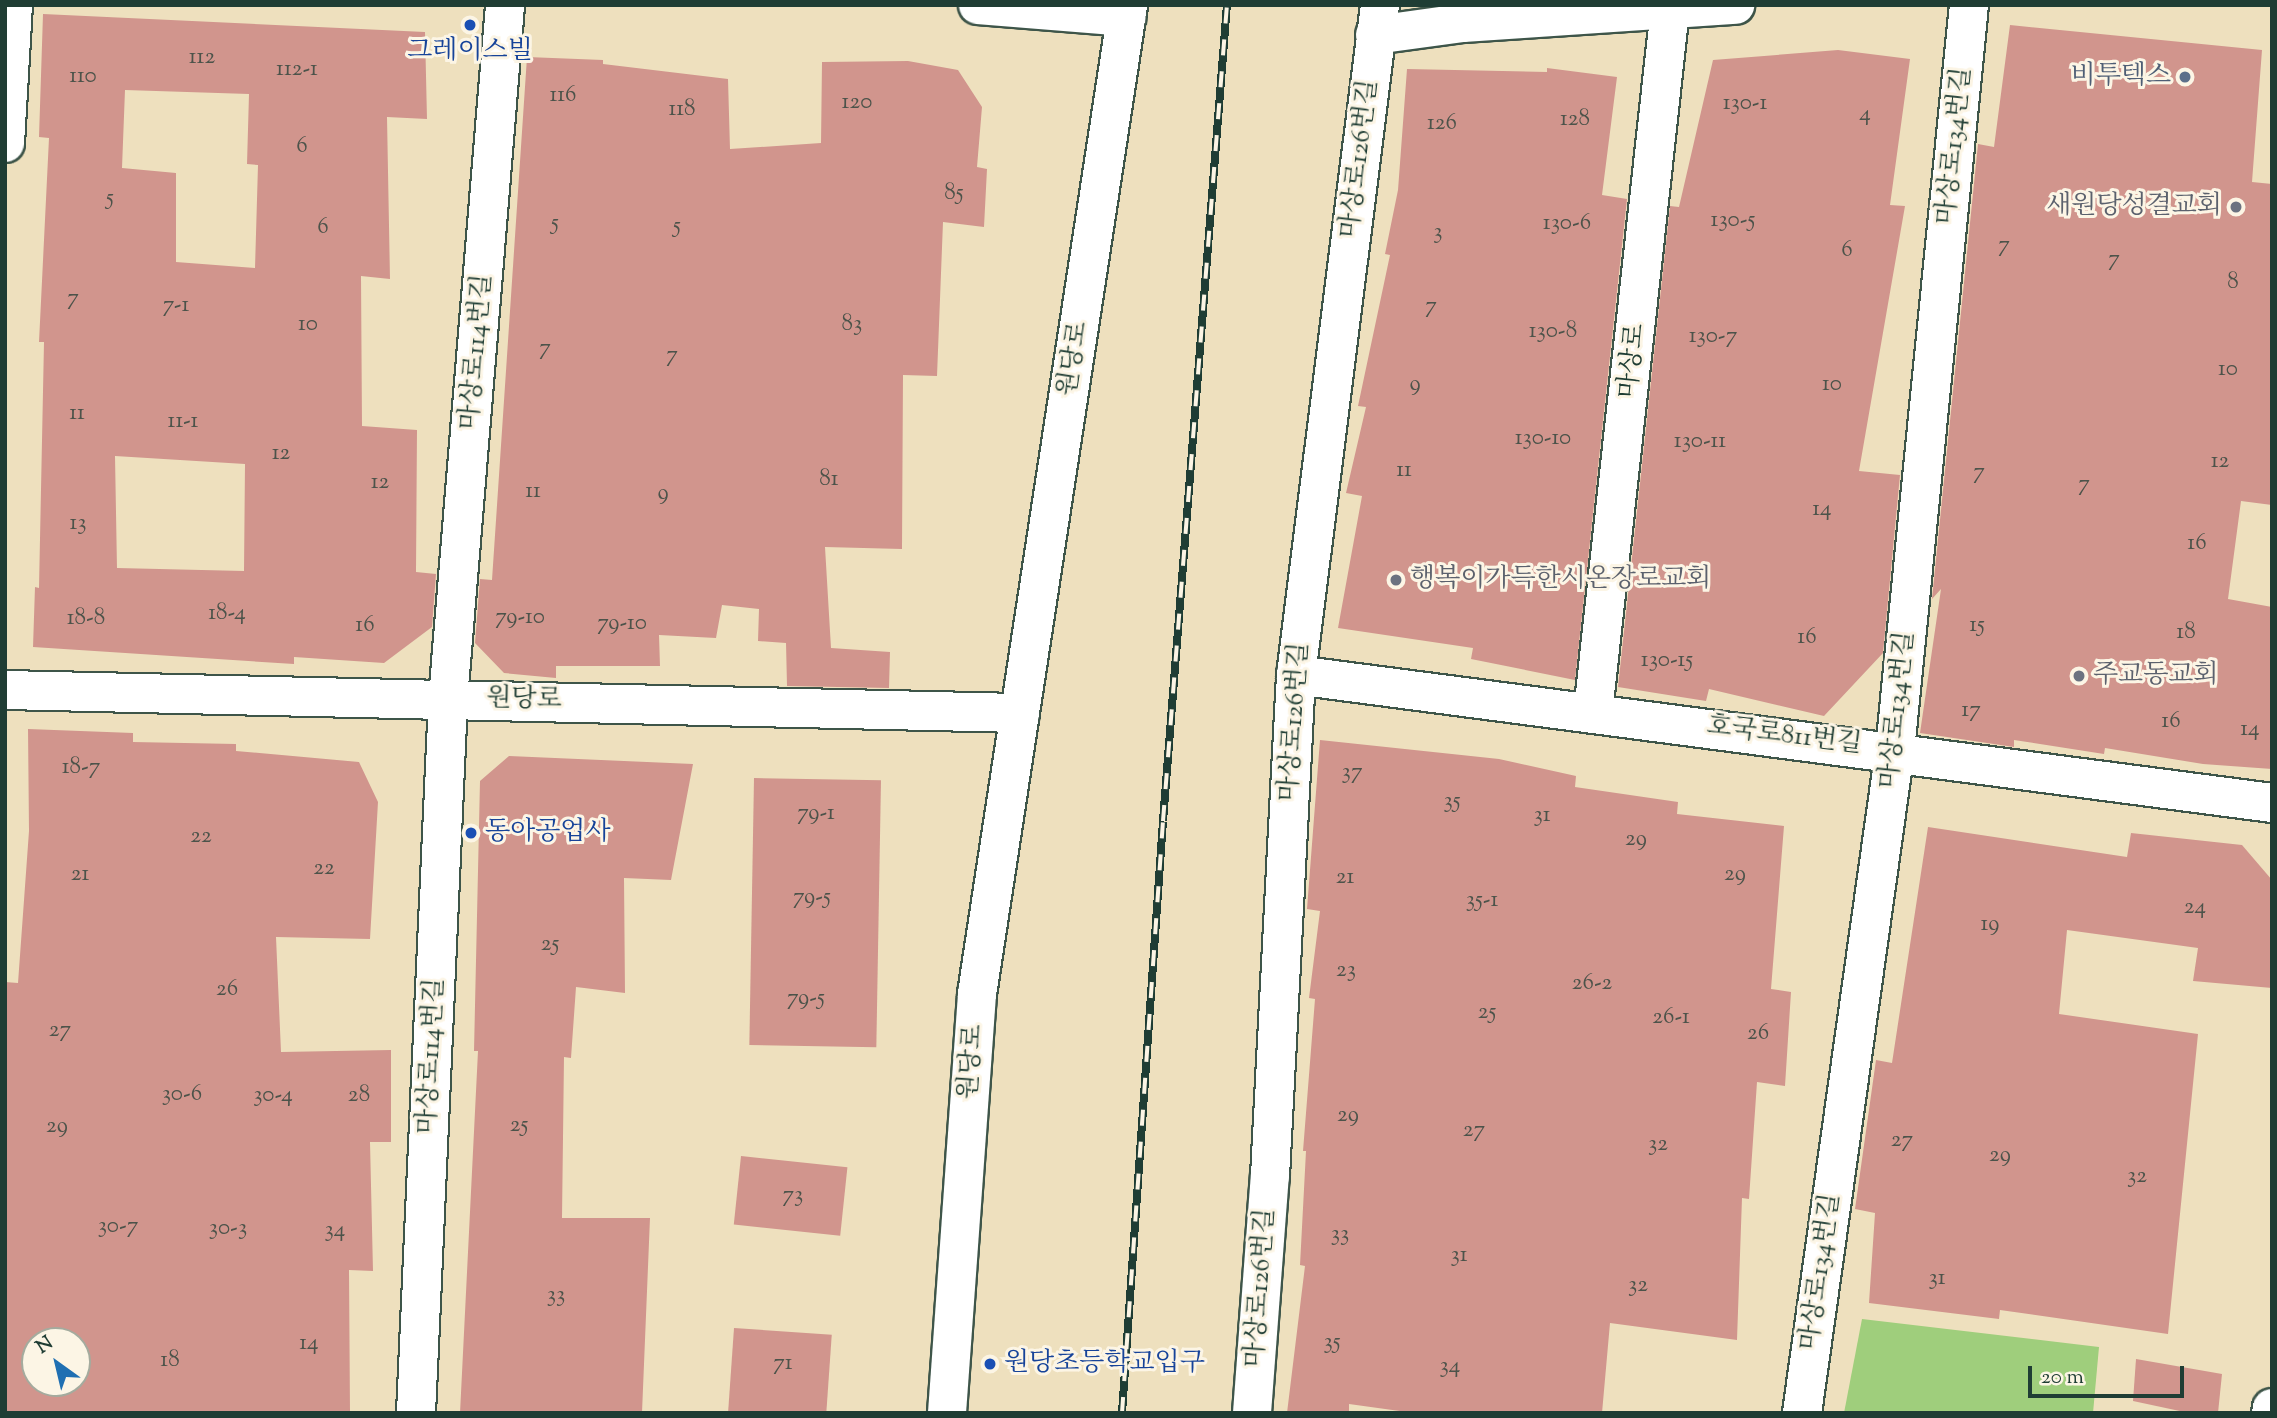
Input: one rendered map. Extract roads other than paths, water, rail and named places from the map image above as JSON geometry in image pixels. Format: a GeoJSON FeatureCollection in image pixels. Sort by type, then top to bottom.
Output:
{"type":"FeatureCollection","features":[{"type":"Feature","properties":{"kind":"street"},"geometry":{"type":"LineString","coordinates":[[5,143],[13,5]]}},
{"type":"Feature","properties":{"kind":"street","name":"마상로114번길"},"geometry":{"type":"LineString","coordinates":[[416,1413],[448,699],[505,5]]}},
{"type":"Feature","properties":{"kind":"street"},"geometry":{"type":"LineString","coordinates":[[978,5],[1127,11]]}},
{"type":"Feature","properties":{"kind":"street"},"geometry":{"type":"LineString","coordinates":[[1377,20],[1463,14],[1735,5]]}},
{"type":"Feature","properties":{"kind":"street","name":"마상로134번길"},"geometry":{"type":"LineString","coordinates":[[1802,1413],[1895,750],[1969,5]]}},
{"type":"Feature","properties":{"kind":"street","name":"마상로"},"geometry":{"type":"LineString","coordinates":[[1593,712],[1670,9]]}},
{"type":"Feature","properties":{"kind":"street","name":"원당로"},"geometry":{"type":"LineString","coordinates":[[947,1413],[977,994],[1127,11]]}},
{"type":"Feature","properties":{"kind":"street","name":"마상로126번길"},"geometry":{"type":"LineString","coordinates":[[1252,1413],[1270,1176],[1296,676],[1377,20]]}},
{"type":"Feature","properties":{"kind":"street","name":"호국로811번길"},"geometry":{"type":"LineString","coordinates":[[1296,676],[1895,750],[2272,803]]}},
{"type":"Feature","properties":{"kind":"street"},"geometry":{"type":"LineString","coordinates":[[5,690],[448,699]]}},
{"type":"Feature","properties":{"kind":"street","name":"원당로"},"geometry":{"type":"LineString","coordinates":[[448,699],[1020,713]]}},
{"type":"Feature","properties":{"kind":"railway"},"geometry":{"type":"LineString","coordinates":[[1122,1413],[1163,821],[1227,5]]}},
{"type":"Feature","properties":{"kind":"place","name":"그레이스빌"},"geometry":{"type":"Point","coordinates":[470,25]}},
{"type":"Feature","properties":{"kind":"place","name":"비투텍스"},"geometry":{"type":"Point","coordinates":[2185,77]}},
{"type":"Feature","properties":{"kind":"place","name":"새원당성결교회"},"geometry":{"type":"Point","coordinates":[2236,207]}},
{"type":"Feature","properties":{"kind":"place","name":"행복이가득한시온장로교회"},"geometry":{"type":"Point","coordinates":[1396,580]}},
{"type":"Feature","properties":{"kind":"place","name":"주교동교회"},"geometry":{"type":"Point","coordinates":[2079,676]}},
{"type":"Feature","properties":{"kind":"place","name":"동아공업사"},"geometry":{"type":"Point","coordinates":[471,833]}},
{"type":"Feature","properties":{"kind":"place","name":"원당초등학교입구"},"geometry":{"type":"Point","coordinates":[990,1364]}}]}
